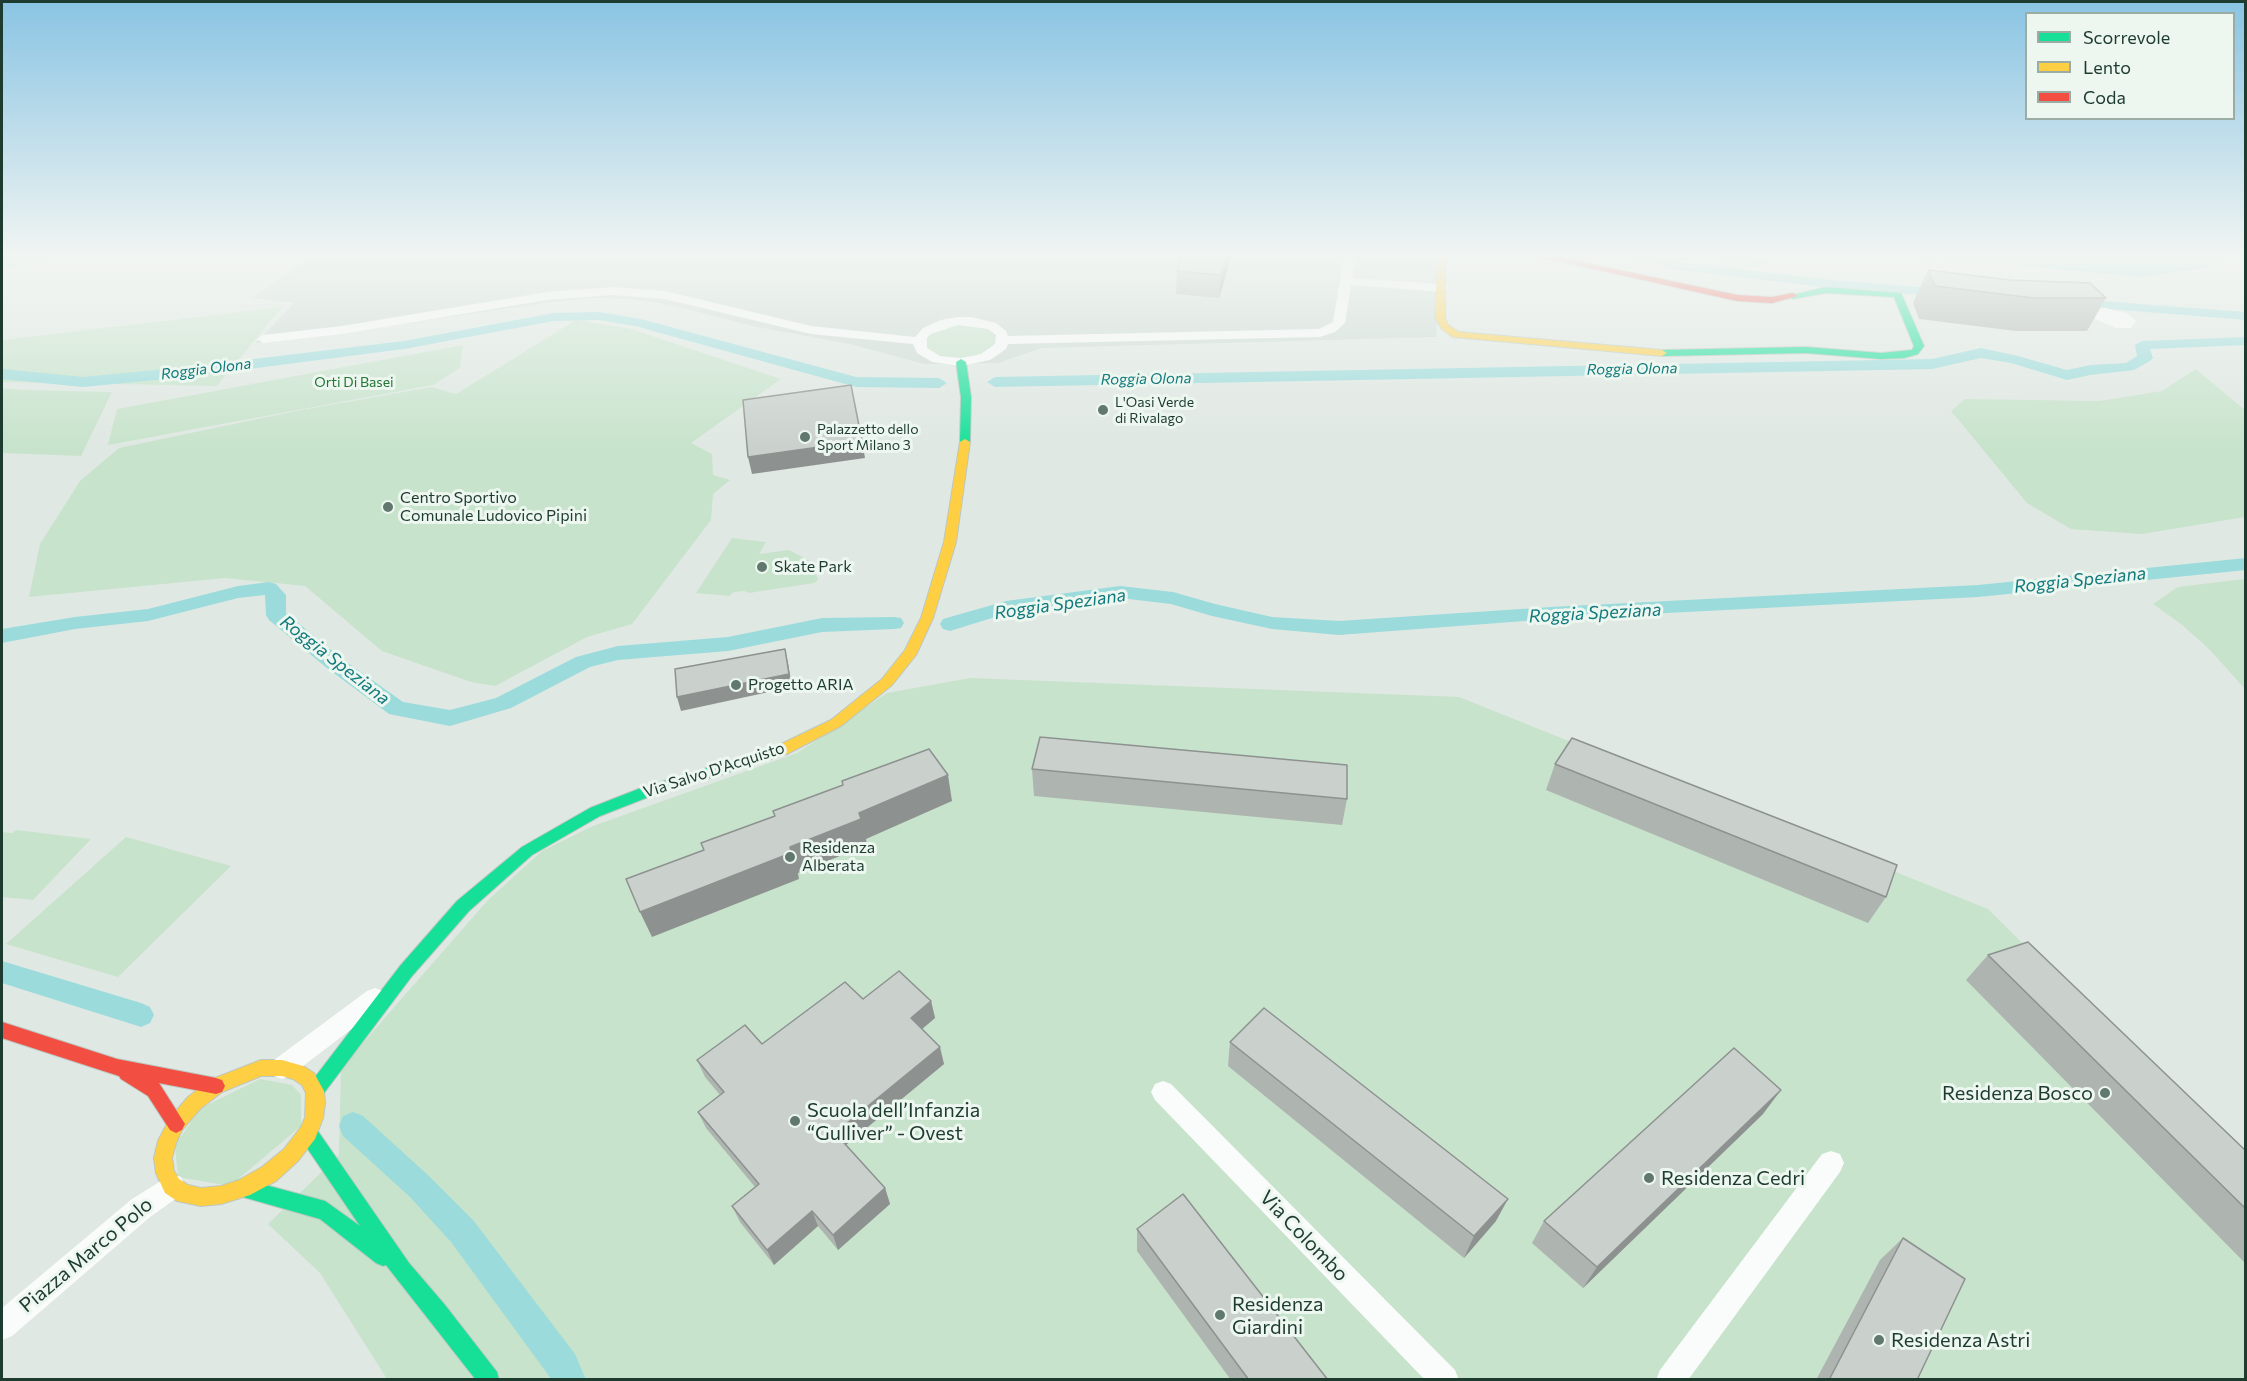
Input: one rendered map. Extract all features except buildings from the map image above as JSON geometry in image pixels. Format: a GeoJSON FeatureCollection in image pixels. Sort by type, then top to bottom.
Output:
{"type":"FeatureCollection","features":[{"type":"Feature","properties":{"kind":"street"},"geometry":{"type":"LineString","coordinates":[[263,339],[342,330],[406,319]]}},
{"type":"Feature","properties":{"kind":"street"},"geometry":{"type":"LineString","coordinates":[[767,319],[811,330],[920,341]]}},
{"type":"Feature","properties":{"kind":"street"},"geometry":{"type":"LineString","coordinates":[[1003,340],[1320,333],[1331,329],[1339,323],[1340,319]]}},
{"type":"Feature","properties":{"kind":"street"},"geometry":{"type":"LineString","coordinates":[[1441,319],[1444,326],[1456,335],[1658,353],[1806,350],[1881,356],[1915,352],[1919,346],[1911,319]]}},
{"type":"Feature","properties":{"kind":"street"},"geometry":{"type":"LineString","coordinates":[[964,321],[992,326],[998,330],[1003,340],[995,352],[985,357],[961,362],[948,362],[928,355],[922,350],[920,341],[927,331],[935,327],[964,321]]}},
{"type":"Feature","properties":{"kind":"street","name":"Via Salvo D'Acquisto"},"geometry":{"type":"LineString","coordinates":[[315,1091],[396,983],[464,906],[527,851],[595,812],[636,796],[782,750],[836,723],[887,682],[911,652],[927,618],[950,542],[965,445],[966,398],[961,362]]}},
{"type":"Feature","properties":{"kind":"street","name":"Via Salvo D'Acquisto"},"geometry":{"type":"LineString","coordinates":[[282,1068],[396,983]]}},
{"type":"Feature","properties":{"kind":"street"},"geometry":{"type":"LineString","coordinates":[[2,1030],[117,1067],[216,1086]]}},
{"type":"Feature","properties":{"kind":"street"},"geometry":{"type":"LineString","coordinates":[[117,1067],[154,1090],[176,1124]]}},
{"type":"Feature","properties":{"kind":"street"},"geometry":{"type":"LineString","coordinates":[[261,1068],[282,1068],[297,1072],[308,1079],[315,1091],[314,1118],[308,1133],[291,1155],[269,1174],[243,1188],[221,1195],[201,1197],[184,1194],[172,1186],[165,1173],[163,1158],[167,1141],[176,1124],[194,1103],[216,1086],[239,1075],[261,1068]]}},
{"type":"Feature","properties":{"kind":"street","name":"Via Colombo"},"geometry":{"type":"LineString","coordinates":[[1163,1092],[1445,1380]]}},
{"type":"Feature","properties":{"kind":"street"},"geometry":{"type":"LineString","coordinates":[[308,1133],[402,1270],[438,1312],[489,1380]]}},
{"type":"Feature","properties":{"kind":"street"},"geometry":{"type":"LineString","coordinates":[[1670,1380],[1831,1163]]}},
{"type":"Feature","properties":{"kind":"street","name":"Piazza Marco Polo"},"geometry":{"type":"LineString","coordinates":[[2,1326],[126,1220],[172,1186]]}},
{"type":"Feature","properties":{"kind":"street"},"geometry":{"type":"LineString","coordinates":[[243,1188],[325,1211],[402,1270]]}},
{"type":"Feature","properties":{"kind":"shaded area"},"geometry":{"type":"Polygon","coordinates":[[[278,319],[433,319],[308,338],[256,343],[278,319]]]}},
{"type":"Feature","properties":{"kind":"shaded area"},"geometry":{"type":"Polygon","coordinates":[[[727,319],[1437,319],[1436,337],[1042,348],[998,363],[924,364],[850,344],[727,319]]]}},
{"type":"Feature","properties":{"kind":"green space"},"geometry":{"type":"Polygon","coordinates":[[[176,319],[272,319],[217,386],[2,382],[2,340],[176,319]]]}},
{"type":"Feature","properties":{"kind":"green space","name":"Centro Sportivo Comunale Ludovico Pipini"},"geometry":{"type":"Polygon","coordinates":[[[576,320],[631,329],[781,379],[691,443],[712,454],[713,475],[730,480],[713,494],[711,520],[632,624],[587,637],[495,686],[471,682],[382,651],[305,586],[225,578],[29,597],[40,544],[80,481],[119,448],[296,411],[432,387],[456,394],[576,320]]]}},
{"type":"Feature","properties":{"kind":"green space"},"geometry":{"type":"Polygon","coordinates":[[[954,324],[986,328],[996,338],[995,344],[982,354],[961,358],[939,356],[931,352],[927,347],[928,336],[934,331],[954,324]]]}},
{"type":"Feature","properties":{"kind":"green space","name":"Orti Di Basei"},"geometry":{"type":"Polygon","coordinates":[[[463,345],[460,368],[433,385],[108,445],[117,409],[463,345]]]}},
{"type":"Feature","properties":{"kind":"green space"},"geometry":{"type":"Polygon","coordinates":[[[2196,369],[2245,410],[2245,517],[2142,534],[2071,529],[2027,503],[1951,411],[1965,399],[2099,401],[2162,391],[2196,369]]]}},
{"type":"Feature","properties":{"kind":"green space"},"geometry":{"type":"Polygon","coordinates":[[[2,388],[112,392],[81,456],[2,453],[2,388]]]}},
{"type":"Feature","properties":{"kind":"green space","name":"Skate Park"},"geometry":{"type":"Polygon","coordinates":[[[732,538],[766,542],[759,554],[789,550],[815,564],[812,570],[815,571],[818,580],[814,583],[749,593],[734,592],[729,596],[696,593],[732,538]]]}},
{"type":"Feature","properties":{"kind":"green space"},"geometry":{"type":"Polygon","coordinates":[[[2246,579],[2245,689],[2210,650],[2181,624],[2153,604],[2178,587],[2246,579]]]}},
{"type":"Feature","properties":{"kind":"green space"},"geometry":{"type":"Polygon","coordinates":[[[970,678],[1459,697],[1988,909],[2245,1164],[2245,1379],[387,1379],[320,1273],[268,1224],[339,1155],[341,1068],[488,900],[542,851],[593,826],[797,753],[887,693],[970,678]]]}},
{"type":"Feature","properties":{"kind":"green space"},"geometry":{"type":"Polygon","coordinates":[[[16,830],[91,839],[33,900],[2,897],[2,832],[12,833],[16,830]]]}},
{"type":"Feature","properties":{"kind":"green space"},"geometry":{"type":"Polygon","coordinates":[[[126,837],[231,866],[118,977],[6,944],[126,837]]]}},
{"type":"Feature","properties":{"kind":"green space"},"geometry":{"type":"Polygon","coordinates":[[[260,1079],[292,1085],[301,1095],[301,1126],[230,1186],[178,1177],[175,1145],[201,1108],[260,1079]]]}},
{"type":"Feature","properties":{"kind":"waterway","name":"Roggia Olona"},"geometry":{"type":"LineString","coordinates":[[2,374],[83,382],[187,372],[404,345],[541,319]]}},
{"type":"Feature","properties":{"kind":"waterway","name":"Roggia Olona"},"geometry":{"type":"LineString","coordinates":[[620,319],[856,382],[939,383]]}},
{"type":"Feature","properties":{"kind":"waterway","name":"Roggia Olona"},"geometry":{"type":"LineString","coordinates":[[995,382],[1932,364],[1981,353],[2013,359],[2067,375],[2090,370],[2129,367],[2145,358],[2142,345],[2246,341]]}},
{"type":"Feature","properties":{"kind":"waterway","name":"Roggia Speziana"},"geometry":{"type":"LineString","coordinates":[[950,624],[1006,607],[1120,592],[1173,598],[1212,610],[1272,623],[1339,628],[1551,613],[1978,591],[2246,564]]}},
{"type":"Feature","properties":{"kind":"waterway","name":"Roggia Speziana"},"geometry":{"type":"LineString","coordinates":[[2,636],[75,623],[148,615],[238,592],[269,588],[276,595],[276,615],[334,663],[397,709],[450,718],[503,703],[583,662],[618,653],[728,644],[822,625],[894,623]]}},
{"type":"Feature","properties":{"kind":"waterway"},"geometry":{"type":"LineString","coordinates":[[2,972],[141,1015]]}},
{"type":"Feature","properties":{"kind":"waterway"},"geometry":{"type":"LineString","coordinates":[[353,1126],[420,1187],[462,1231],[563,1366],[570,1380]]}},
{"type":"Feature","properties":{"kind":"traffic: fast"},"geometry":{"type":"LineString","coordinates":[[1662,353],[1806,350],[1881,356],[1904,355],[1915,352],[1919,346],[1908,319]]}},
{"type":"Feature","properties":{"kind":"traffic: fast"},"geometry":{"type":"LineString","coordinates":[[961,362],[966,397],[965,442]]}},
{"type":"Feature","properties":{"kind":"traffic: fast"},"geometry":{"type":"LineString","coordinates":[[315,1091],[406,971],[463,906],[527,851],[595,812],[646,792],[750,760]]}},
{"type":"Feature","properties":{"kind":"traffic: fast"},"geometry":{"type":"LineString","coordinates":[[308,1133],[402,1270],[438,1312],[489,1380]]}},
{"type":"Feature","properties":{"kind":"traffic: fast"},"geometry":{"type":"LineString","coordinates":[[243,1188],[325,1211],[383,1256]]}},
{"type":"Feature","properties":{"kind":"traffic: slow"},"geometry":{"type":"LineString","coordinates":[[1441,319],[1444,326],[1456,335],[1662,353]]}},
{"type":"Feature","properties":{"kind":"traffic: slow"},"geometry":{"type":"LineString","coordinates":[[750,760],[782,750],[836,723],[887,682],[911,652],[927,618],[950,542],[965,442]]}},
{"type":"Feature","properties":{"kind":"traffic: slow"},"geometry":{"type":"LineString","coordinates":[[261,1068],[282,1068],[297,1072],[308,1079],[315,1091],[316,1103],[314,1118],[308,1133],[291,1155],[269,1174],[243,1188],[221,1195],[201,1197],[184,1194],[172,1186],[165,1173],[163,1158],[167,1141],[176,1124],[194,1103],[216,1086],[261,1068]]}},
{"type":"Feature","properties":{"kind":"traffic: jam"},"geometry":{"type":"LineString","coordinates":[[2,1030],[117,1067],[216,1086]]}},
{"type":"Feature","properties":{"kind":"traffic: jam"},"geometry":{"type":"LineString","coordinates":[[127,1073],[154,1090],[176,1124]]}},
{"type":"Feature","properties":{"kind":"place","name":"L'Oasi Verde di Rivalago"},"geometry":{"type":"Point","coordinates":[1103,410]}},
{"type":"Feature","properties":{"kind":"place","name":"Palazzetto dello Sport Milano 3"},"geometry":{"type":"Point","coordinates":[805,437]}},
{"type":"Feature","properties":{"kind":"place","name":"Centro Sportivo Comunale Ludovico Pipini"},"geometry":{"type":"Point","coordinates":[388,507]}},
{"type":"Feature","properties":{"kind":"place","name":"Skate Park"},"geometry":{"type":"Point","coordinates":[762,567]}},
{"type":"Feature","properties":{"kind":"place","name":"Progetto ARIA"},"geometry":{"type":"Point","coordinates":[736,685]}},
{"type":"Feature","properties":{"kind":"place","name":"Residenza Alberata"},"geometry":{"type":"Point","coordinates":[790,857]}},
{"type":"Feature","properties":{"kind":"place","name":"Residenza Bosco"},"geometry":{"type":"Point","coordinates":[2105,1093]}},
{"type":"Feature","properties":{"kind":"place","name":"Scuola dell’Infanzia “Gulliver” - Ovest"},"geometry":{"type":"Point","coordinates":[795,1121]}},
{"type":"Feature","properties":{"kind":"place","name":"Residenza Cedri"},"geometry":{"type":"Point","coordinates":[1649,1178]}},
{"type":"Feature","properties":{"kind":"place","name":"Residenza Giardini"},"geometry":{"type":"Point","coordinates":[1220,1315]}},
{"type":"Feature","properties":{"kind":"place","name":"Residenza Astri"},"geometry":{"type":"Point","coordinates":[1879,1340]}}]}
